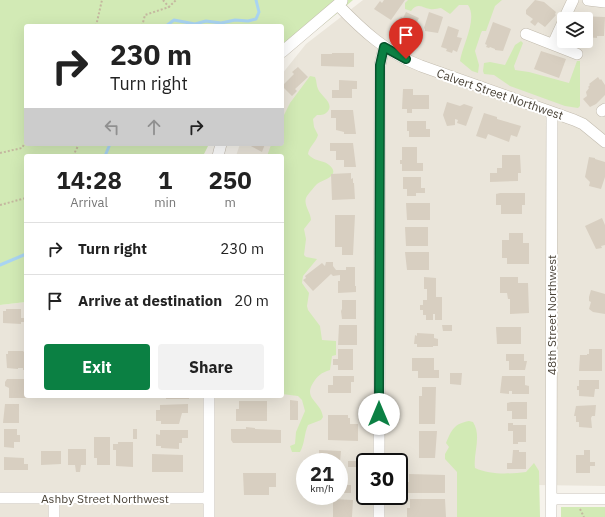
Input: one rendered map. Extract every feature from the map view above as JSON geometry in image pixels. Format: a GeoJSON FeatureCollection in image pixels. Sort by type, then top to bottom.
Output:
{"type":"FeatureCollection","features":[{"type":"Feature","properties":{"kind":"street"},"geometry":{"type":"LineString","coordinates":[[567,12],[573,0]]}},
{"type":"Feature","properties":{"kind":"street"},"geometry":{"type":"LineString","coordinates":[[588,0],[605,2]]}},
{"type":"Feature","properties":{"kind":"street"},"geometry":{"type":"LineString","coordinates":[[284,50],[340,2]]}},
{"type":"Feature","properties":{"kind":"street","name":"Calvert Street Northwest"},"geometry":{"type":"LineString","coordinates":[[340,2],[368,35],[384,47],[417,65],[583,124],[605,142]]}},
{"type":"Feature","properties":{"kind":"street"},"geometry":{"type":"LineString","coordinates":[[526,34],[577,54]]}},
{"type":"Feature","properties":{"kind":"street"},"geometry":{"type":"LineString","coordinates":[[553,44],[557,35]]}},
{"type":"Feature","properties":{"kind":"street"},"geometry":{"type":"LineString","coordinates":[[379,453],[380,65],[384,47]]}},
{"type":"Feature","properties":{"kind":"street","name":"48th Street Northwest"},"geometry":{"type":"LineString","coordinates":[[551,517],[552,113]]}},
{"type":"Feature","properties":{"kind":"street"},"geometry":{"type":"LineString","coordinates":[[209,398],[210,517]]}},
{"type":"Feature","properties":{"kind":"street","name":"Ashby Street Northwest"},"geometry":{"type":"LineString","coordinates":[[0,498],[210,498]]}},
{"type":"Feature","properties":{"kind":"street"},"geometry":{"type":"LineString","coordinates":[[54,498],[54,517]]}},
{"type":"Feature","properties":{"kind":"street"},"geometry":{"type":"LineString","coordinates":[[551,499],[605,499]]}},
{"type":"Feature","properties":{"kind":"street"},"geometry":{"type":"LineString","coordinates":[[379,505],[379,517]]}},
{"type":"Feature","properties":{"kind":"path"},"geometry":{"type":"LineString","coordinates":[[96,24],[102,0]]}},
{"type":"Feature","properties":{"kind":"path"},"geometry":{"type":"LineString","coordinates":[[163,0],[170,7]]}},
{"type":"Feature","properties":{"kind":"path"},"geometry":{"type":"LineString","coordinates":[[143,24],[145,15],[170,7],[176,0]]}},
{"type":"Feature","properties":{"kind":"path"},"geometry":{"type":"LineString","coordinates":[[0,153],[22,148],[24,144]]}},
{"type":"Feature","properties":{"kind":"path"},"geometry":{"type":"LineString","coordinates":[[0,205],[24,199]]}},
{"type":"Feature","properties":{"kind":"shaded area"},"geometry":{"type":"Polygon","coordinates":[[[363,0],[605,0],[605,486],[536,485],[537,517],[0,517],[0,305],[24,302],[24,398],[284,398],[284,154],[237,154],[239,146],[284,146],[284,72],[306,44],[363,0]]]}},
{"type":"Feature","properties":{"kind":"green space"},"geometry":{"type":"Polygon","coordinates":[[[0,0],[353,0],[284,57],[284,24],[24,24],[24,146],[208,146],[204,154],[24,154],[24,302],[0,305],[0,0]]]}},
{"type":"Feature","properties":{"kind":"green space"},"geometry":{"type":"Polygon","coordinates":[[[408,0],[502,0],[495,6],[486,31],[482,31],[475,51],[479,65],[478,73],[472,71],[460,61],[471,18],[471,11],[468,5],[459,5],[450,14],[441,8],[431,9],[420,6],[413,8],[411,11],[405,9],[405,3],[408,0]]]}},
{"type":"Feature","properties":{"kind":"green space"},"geometry":{"type":"Polygon","coordinates":[[[521,41],[523,43],[514,66],[515,70],[529,72],[569,83],[577,61],[580,61],[580,106],[578,108],[565,106],[510,86],[494,75],[484,74],[484,63],[490,62],[505,65],[515,45],[521,41]]]}},
{"type":"Feature","properties":{"kind":"green space"},"geometry":{"type":"Polygon","coordinates":[[[310,76],[315,77],[318,89],[328,102],[329,108],[326,113],[317,115],[313,119],[314,127],[318,135],[308,154],[314,159],[330,165],[333,171],[333,174],[329,178],[317,184],[306,199],[306,205],[311,220],[304,229],[306,239],[304,255],[306,257],[317,259],[303,276],[302,283],[309,293],[307,306],[308,310],[320,326],[322,340],[336,341],[336,355],[332,356],[330,370],[318,376],[310,388],[311,397],[322,412],[323,417],[321,420],[308,425],[300,452],[292,452],[290,446],[295,444],[296,432],[305,411],[302,400],[298,396],[284,394],[284,154],[268,154],[271,146],[284,146],[284,115],[290,103],[310,76]]]}},
{"type":"Feature","properties":{"kind":"green space"},"geometry":{"type":"Polygon","coordinates":[[[469,421],[473,422],[477,433],[475,468],[493,473],[520,473],[526,472],[534,463],[539,471],[540,517],[457,517],[457,472],[445,459],[445,454],[449,447],[446,443],[454,428],[469,421]]]}},
{"type":"Feature","properties":{"kind":"green space"},"geometry":{"type":"Polygon","coordinates":[[[561,507],[605,507],[605,517],[561,517],[561,507]]]}},
{"type":"Feature","properties":{"kind":"building"},"geometry":{"type":"Polygon","coordinates":[[[384,0],[405,0],[391,20],[374,9],[380,1],[382,3],[384,0]]]}},
{"type":"Feature","properties":{"kind":"building"},"geometry":{"type":"Polygon","coordinates":[[[535,0],[544,2],[556,12],[556,15],[545,27],[538,22],[535,26],[530,22],[533,19],[526,14],[526,10],[535,0]]]}},
{"type":"Feature","properties":{"kind":"building"},"geometry":{"type":"Polygon","coordinates":[[[406,12],[419,18],[411,34],[396,25],[401,17],[403,18],[406,12]]]}},
{"type":"Feature","properties":{"kind":"building"},"geometry":{"type":"Polygon","coordinates":[[[429,12],[443,17],[438,33],[425,31],[424,28],[429,12]]]}},
{"type":"Feature","properties":{"kind":"building"},"geometry":{"type":"Polygon","coordinates":[[[593,17],[605,17],[604,36],[597,36],[597,38],[593,38],[593,17]]]}},
{"type":"Feature","properties":{"kind":"building"},"geometry":{"type":"Polygon","coordinates":[[[493,22],[511,29],[503,51],[486,47],[487,45],[485,44],[493,22]]]}},
{"type":"Feature","properties":{"kind":"building"},"geometry":{"type":"Polygon","coordinates":[[[448,26],[459,30],[457,37],[462,38],[457,52],[453,50],[452,53],[441,47],[448,26]]]}},
{"type":"Feature","properties":{"kind":"building"},"geometry":{"type":"Polygon","coordinates":[[[541,51],[566,59],[559,78],[534,69],[541,51]]]}},
{"type":"Feature","properties":{"kind":"building"},"geometry":{"type":"Polygon","coordinates":[[[354,53],[354,67],[321,66],[321,54],[354,53]]]}},
{"type":"Feature","properties":{"kind":"building"},"geometry":{"type":"Polygon","coordinates":[[[298,67],[308,77],[295,89],[297,91],[292,96],[284,88],[284,84],[294,74],[292,72],[298,67]]]}},
{"type":"Feature","properties":{"kind":"building"},"geometry":{"type":"Polygon","coordinates":[[[598,77],[605,85],[605,95],[596,104],[590,107],[583,99],[587,96],[586,92],[589,88],[589,84],[598,77]]]}},
{"type":"Feature","properties":{"kind":"building"},"geometry":{"type":"Polygon","coordinates":[[[339,80],[357,81],[357,89],[352,89],[352,98],[332,98],[332,90],[339,90],[339,80]]]}},
{"type":"Feature","properties":{"kind":"building"},"geometry":{"type":"Polygon","coordinates":[[[403,89],[413,89],[413,95],[429,95],[429,109],[412,109],[412,113],[407,113],[407,109],[402,109],[403,89]]]}},
{"type":"Feature","properties":{"kind":"building"},"geometry":{"type":"Polygon","coordinates":[[[447,102],[460,106],[464,104],[473,107],[466,126],[457,123],[458,120],[455,119],[455,125],[447,126],[443,115],[447,102]]]}},
{"type":"Feature","properties":{"kind":"building"},"geometry":{"type":"Polygon","coordinates":[[[331,110],[353,110],[356,134],[344,134],[344,132],[336,130],[336,118],[331,118],[331,110]]]}},
{"type":"Feature","properties":{"kind":"building"},"geometry":{"type":"Polygon","coordinates":[[[484,113],[497,117],[497,119],[521,126],[517,137],[511,135],[509,142],[488,134],[486,139],[476,136],[484,113]]]}},
{"type":"Feature","properties":{"kind":"building"},"geometry":{"type":"Polygon","coordinates":[[[407,121],[426,121],[426,129],[430,129],[430,137],[409,137],[409,131],[407,131],[407,121]]]}},
{"type":"Feature","properties":{"kind":"building"},"geometry":{"type":"Polygon","coordinates":[[[330,143],[353,143],[356,167],[344,167],[344,160],[336,160],[336,151],[330,151],[330,143]]]}},
{"type":"Feature","properties":{"kind":"building"},"geometry":{"type":"Polygon","coordinates":[[[251,146],[264,146],[262,152],[251,146]]]}},
{"type":"Feature","properties":{"kind":"building"},"geometry":{"type":"Polygon","coordinates":[[[402,147],[417,147],[417,163],[423,163],[423,171],[402,171],[402,164],[400,164],[400,160],[402,160],[402,147]]]}},
{"type":"Feature","properties":{"kind":"building"},"geometry":{"type":"Polygon","coordinates":[[[502,155],[520,155],[521,173],[518,173],[518,181],[490,182],[490,173],[497,173],[497,168],[502,168],[502,155]]]}},
{"type":"Feature","properties":{"kind":"building"},"geometry":{"type":"Polygon","coordinates":[[[589,157],[605,162],[605,177],[601,189],[589,186],[590,182],[585,177],[589,157]]]}},
{"type":"Feature","properties":{"kind":"building"},"geometry":{"type":"Polygon","coordinates":[[[351,173],[351,179],[353,178],[354,183],[355,199],[332,200],[331,174],[351,173]]]}},
{"type":"Feature","properties":{"kind":"building"},"geometry":{"type":"Polygon","coordinates":[[[403,177],[421,177],[421,188],[425,188],[425,193],[416,193],[416,196],[407,196],[407,189],[403,189],[403,177]]]}},
{"type":"Feature","properties":{"kind":"building"},"geometry":{"type":"Polygon","coordinates":[[[525,193],[525,205],[522,205],[522,214],[501,214],[501,205],[496,205],[496,194],[525,193]]]}},
{"type":"Feature","properties":{"kind":"building"},"geometry":{"type":"Polygon","coordinates":[[[406,203],[430,203],[430,220],[407,220],[406,203]]]}},
{"type":"Feature","properties":{"kind":"building"},"geometry":{"type":"Polygon","coordinates":[[[335,215],[355,215],[353,255],[342,255],[342,247],[335,247],[335,215]]]}},
{"type":"Feature","properties":{"kind":"building"},"geometry":{"type":"Polygon","coordinates":[[[602,218],[605,225],[605,245],[601,246],[602,248],[596,249],[585,226],[602,218]]]}},
{"type":"Feature","properties":{"kind":"building"},"geometry":{"type":"Polygon","coordinates":[[[405,227],[428,227],[428,246],[406,246],[405,227]]]}},
{"type":"Feature","properties":{"kind":"building"},"geometry":{"type":"Polygon","coordinates":[[[509,233],[523,233],[523,243],[529,243],[529,264],[507,264],[507,258],[502,258],[502,240],[509,240],[509,233]]]}},
{"type":"Feature","properties":{"kind":"building"},"geometry":{"type":"Polygon","coordinates":[[[405,252],[429,252],[429,270],[407,270],[405,252]]]}},
{"type":"Feature","properties":{"kind":"building"},"geometry":{"type":"Polygon","coordinates":[[[326,262],[333,262],[333,266],[336,270],[346,270],[346,267],[355,267],[356,292],[338,293],[338,281],[340,281],[340,275],[333,276],[331,274],[313,291],[303,280],[306,278],[305,276],[322,263],[325,266],[326,262]]]}},
{"type":"Feature","properties":{"kind":"building"},"geometry":{"type":"Polygon","coordinates":[[[424,277],[436,278],[436,297],[442,297],[442,320],[435,320],[435,314],[433,314],[433,320],[426,320],[426,315],[423,315],[423,310],[420,310],[420,305],[423,305],[423,300],[427,300],[427,289],[424,289],[424,277]]]}},
{"type":"Feature","properties":{"kind":"building"},"geometry":{"type":"Polygon","coordinates":[[[500,277],[518,277],[518,283],[528,283],[529,313],[510,314],[510,299],[508,299],[507,293],[500,293],[500,277]]]}},
{"type":"Feature","properties":{"kind":"building"},"geometry":{"type":"Polygon","coordinates":[[[591,290],[605,294],[605,314],[593,312],[589,309],[591,302],[589,301],[589,297],[591,290]]]}},
{"type":"Feature","properties":{"kind":"building"},"geometry":{"type":"Polygon","coordinates":[[[342,300],[356,300],[356,319],[342,319],[342,300]]]}},
{"type":"Feature","properties":{"kind":"building"},"geometry":{"type":"Polygon","coordinates":[[[6,309],[21,309],[21,318],[24,318],[24,322],[21,322],[21,324],[3,323],[3,311],[6,311],[6,309]]]}},
{"type":"Feature","properties":{"kind":"building"},"geometry":{"type":"Polygon","coordinates":[[[339,325],[357,325],[357,345],[338,345],[339,325]]]}},
{"type":"Feature","properties":{"kind":"building"},"geometry":{"type":"Polygon","coordinates":[[[442,325],[452,325],[452,331],[443,331],[442,325]]]}},
{"type":"Feature","properties":{"kind":"building"},"geometry":{"type":"Polygon","coordinates":[[[496,327],[521,327],[521,344],[497,344],[496,327]]]}},
{"type":"Feature","properties":{"kind":"building"},"geometry":{"type":"Polygon","coordinates":[[[417,333],[434,334],[434,338],[438,339],[438,346],[417,347],[417,344],[414,344],[415,335],[417,336],[417,333]]]}},
{"type":"Feature","properties":{"kind":"building"},"geometry":{"type":"Polygon","coordinates":[[[338,349],[353,349],[353,370],[338,370],[338,365],[333,365],[333,359],[338,359],[338,349]]]}},
{"type":"Feature","properties":{"kind":"building"},"geometry":{"type":"Polygon","coordinates":[[[589,349],[602,349],[602,371],[579,371],[580,355],[589,354],[589,349]]]}},
{"type":"Feature","properties":{"kind":"building"},"geometry":{"type":"Polygon","coordinates":[[[8,351],[24,352],[24,370],[23,368],[7,368],[6,354],[8,354],[8,351]]]}},
{"type":"Feature","properties":{"kind":"building"},"geometry":{"type":"Polygon","coordinates":[[[506,354],[524,354],[524,361],[527,361],[525,370],[509,370],[509,361],[506,361],[506,354]]]}},
{"type":"Feature","properties":{"kind":"building"},"geometry":{"type":"Polygon","coordinates":[[[412,358],[434,358],[434,370],[439,370],[439,378],[418,378],[418,371],[412,371],[412,358]]]}},
{"type":"Feature","properties":{"kind":"building"},"geometry":{"type":"Polygon","coordinates":[[[450,373],[462,373],[461,385],[450,384],[450,373]]]}},
{"type":"Feature","properties":{"kind":"building"},"geometry":{"type":"Polygon","coordinates":[[[333,376],[354,376],[354,382],[351,382],[351,393],[328,393],[328,385],[333,385],[333,376]]]}},
{"type":"Feature","properties":{"kind":"building"},"geometry":{"type":"Polygon","coordinates":[[[502,376],[525,376],[525,385],[529,386],[529,394],[512,394],[512,391],[509,391],[509,394],[500,393],[502,376]]]}},
{"type":"Feature","properties":{"kind":"building"},"geometry":{"type":"Polygon","coordinates":[[[7,379],[24,379],[24,398],[9,398],[9,388],[5,386],[7,379]]]}},
{"type":"Feature","properties":{"kind":"building"},"geometry":{"type":"Polygon","coordinates":[[[579,380],[599,380],[599,389],[595,389],[594,397],[579,396],[577,386],[579,386],[579,380]]]}},
{"type":"Feature","properties":{"kind":"building"},"geometry":{"type":"Polygon","coordinates":[[[422,387],[436,387],[435,424],[419,424],[419,396],[422,396],[422,387]]]}},
{"type":"Feature","properties":{"kind":"building"},"geometry":{"type":"Polygon","coordinates":[[[166,398],[189,398],[189,399],[166,398]]]}},
{"type":"Feature","properties":{"kind":"building"},"geometry":{"type":"Polygon","coordinates":[[[290,400],[298,401],[298,420],[290,420],[290,400]]]}},
{"type":"Feature","properties":{"kind":"building"},"geometry":{"type":"Polygon","coordinates":[[[239,401],[267,401],[267,421],[236,421],[236,409],[239,409],[239,401]]]}},
{"type":"Feature","properties":{"kind":"building"},"geometry":{"type":"Polygon","coordinates":[[[527,402],[527,419],[512,419],[512,411],[507,411],[507,403],[527,402]]]}},
{"type":"Feature","properties":{"kind":"building"},"geometry":{"type":"Polygon","coordinates":[[[5,404],[19,404],[19,423],[3,423],[5,404]]]}},
{"type":"Feature","properties":{"kind":"building"},"geometry":{"type":"Polygon","coordinates":[[[188,404],[188,413],[182,413],[179,424],[161,424],[161,421],[156,421],[156,410],[160,410],[160,405],[188,404]]]}},
{"type":"Feature","properties":{"kind":"building"},"geometry":{"type":"Polygon","coordinates":[[[596,405],[595,416],[592,416],[591,418],[592,428],[579,427],[579,422],[576,422],[576,416],[574,416],[576,406],[596,405]]]}},
{"type":"Feature","properties":{"kind":"building"},"geometry":{"type":"Polygon","coordinates":[[[328,415],[348,415],[348,418],[350,418],[350,424],[358,424],[358,441],[328,440],[328,415]]]}},
{"type":"Feature","properties":{"kind":"building"},"geometry":{"type":"Polygon","coordinates":[[[508,423],[513,423],[513,425],[526,425],[526,442],[518,442],[518,444],[513,444],[513,431],[508,431],[508,423]]]}},
{"type":"Feature","properties":{"kind":"building"},"geometry":{"type":"Polygon","coordinates":[[[246,427],[255,429],[281,430],[281,443],[233,443],[231,440],[231,429],[246,429],[246,427]]]}},
{"type":"Feature","properties":{"kind":"building"},"geometry":{"type":"Polygon","coordinates":[[[4,429],[17,429],[17,435],[20,435],[20,442],[14,442],[14,448],[4,447],[4,429]]]}},
{"type":"Feature","properties":{"kind":"building"},"geometry":{"type":"Polygon","coordinates":[[[133,429],[137,429],[137,439],[133,439],[133,429]]]}},
{"type":"Feature","properties":{"kind":"building"},"geometry":{"type":"Polygon","coordinates":[[[160,430],[188,430],[188,438],[182,438],[182,443],[179,443],[179,449],[161,448],[161,446],[156,446],[156,434],[160,435],[160,430]]]}},
{"type":"Feature","properties":{"kind":"building"},"geometry":{"type":"Polygon","coordinates":[[[419,431],[437,431],[435,458],[419,458],[419,431]]]}},
{"type":"Feature","properties":{"kind":"building"},"geometry":{"type":"Polygon","coordinates":[[[94,437],[110,437],[110,465],[97,465],[97,458],[94,458],[94,437]]]}},
{"type":"Feature","properties":{"kind":"building"},"geometry":{"type":"Polygon","coordinates":[[[118,442],[133,442],[133,467],[116,466],[116,450],[113,450],[113,444],[118,444],[118,442]]]}},
{"type":"Feature","properties":{"kind":"building"},"geometry":{"type":"Polygon","coordinates":[[[68,449],[86,449],[86,465],[81,465],[80,472],[76,472],[75,465],[68,465],[68,449]]]}},
{"type":"Feature","properties":{"kind":"building"},"geometry":{"type":"Polygon","coordinates":[[[319,450],[341,451],[341,453],[319,453],[319,450]]]}},
{"type":"Feature","properties":{"kind":"building"},"geometry":{"type":"Polygon","coordinates":[[[513,450],[526,452],[526,469],[507,469],[507,463],[512,463],[513,450]]]}},
{"type":"Feature","properties":{"kind":"building"},"geometry":{"type":"Polygon","coordinates":[[[584,450],[590,450],[590,462],[595,462],[595,466],[590,466],[590,473],[576,473],[576,455],[584,455],[584,450]]]}},
{"type":"Feature","properties":{"kind":"building"},"geometry":{"type":"Polygon","coordinates":[[[41,451],[61,451],[61,464],[41,465],[41,451]]]}},
{"type":"Feature","properties":{"kind":"building"},"geometry":{"type":"Polygon","coordinates":[[[152,454],[183,455],[183,472],[152,472],[152,454]]]}},
{"type":"Feature","properties":{"kind":"building"},"geometry":{"type":"Polygon","coordinates":[[[4,457],[24,458],[24,464],[28,464],[28,470],[4,470],[4,457]]]}},
{"type":"Feature","properties":{"kind":"building"},"geometry":{"type":"Polygon","coordinates":[[[348,461],[356,461],[356,467],[348,467],[348,461]]]}},
{"type":"Feature","properties":{"kind":"building"},"geometry":{"type":"Polygon","coordinates":[[[243,473],[276,473],[276,487],[269,487],[269,495],[244,495],[243,473]]]}},
{"type":"Feature","properties":{"kind":"building"},"geometry":{"type":"Polygon","coordinates":[[[409,474],[445,475],[445,493],[408,493],[409,474]]]}},
{"type":"Feature","properties":{"kind":"building"},"geometry":{"type":"Polygon","coordinates":[[[348,485],[351,485],[351,493],[348,493],[348,485]]]}},
{"type":"Feature","properties":{"kind":"building"},"geometry":{"type":"Polygon","coordinates":[[[410,499],[445,499],[446,517],[407,517],[407,508],[410,508],[410,499]]]}},
{"type":"Feature","properties":{"kind":"building"},"geometry":{"type":"Polygon","coordinates":[[[348,500],[353,500],[352,517],[333,517],[333,505],[348,505],[348,500]]]}},
{"type":"Feature","properties":{"kind":"waterway"},"geometry":{"type":"LineString","coordinates":[[195,24],[206,21],[221,23],[235,20],[248,21],[256,19],[259,12],[256,0]]}},
{"type":"Feature","properties":{"kind":"waterway"},"geometry":{"type":"LineString","coordinates":[[169,24],[174,20],[195,24]]}},
{"type":"Feature","properties":{"kind":"waterway"},"geometry":{"type":"LineString","coordinates":[[106,154],[109,146]]}},
{"type":"Feature","properties":{"kind":"waterway"},"geometry":{"type":"LineString","coordinates":[[0,265],[24,255]]}},
{"type":"Feature","properties":{"kind":"route"},"geometry":{"type":"LineString","coordinates":[[379,414],[380,65],[384,47],[406,59]]}}]}
